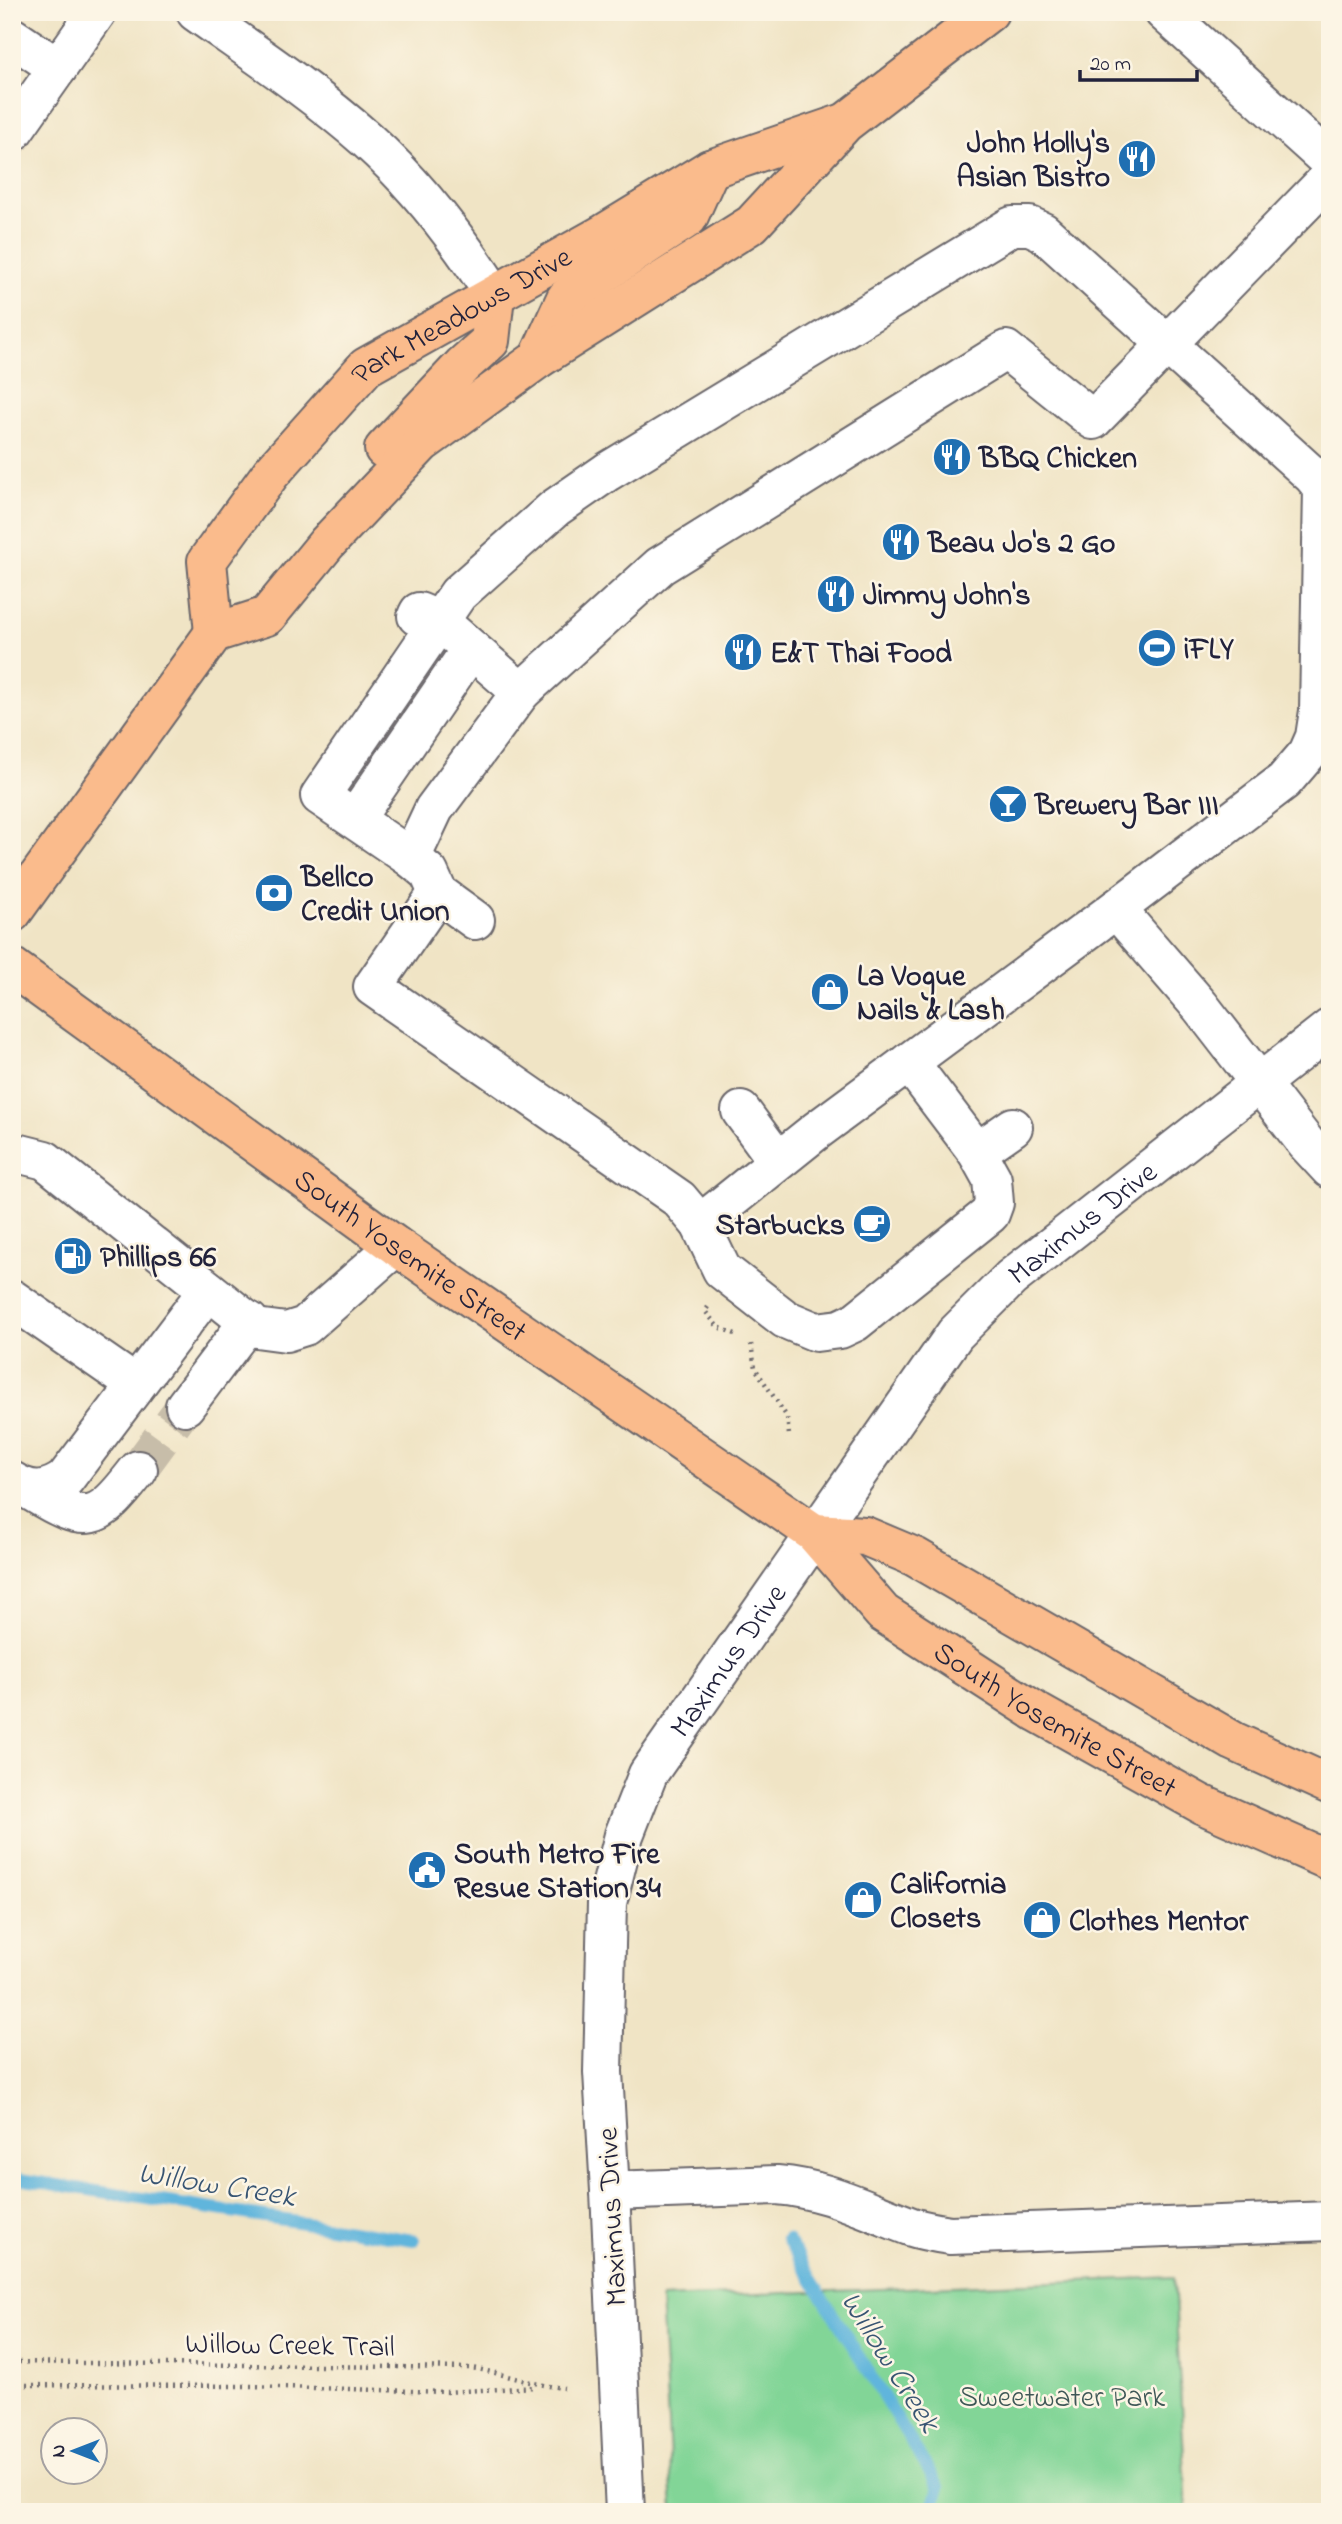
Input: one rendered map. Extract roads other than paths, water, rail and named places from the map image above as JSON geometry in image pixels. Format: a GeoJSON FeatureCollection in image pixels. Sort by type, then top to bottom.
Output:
{"type":"FeatureCollection","features":[{"type":"Feature","properties":{"kind":"main road","name":"Park Meadows Drive"},"geometry":{"type":"LineString","coordinates":[[845,122],[710,169],[605,233],[366,368],[271,473],[207,561],[214,632],[267,617],[327,543],[422,443],[538,359],[752,224],[845,122],[989,12]]}},
{"type":"Feature","properties":{"kind":"main road"},"geometry":{"type":"LineString","coordinates":[[538,359],[566,298],[688,218],[710,169]]}},
{"type":"Feature","properties":{"kind":"main road"},"geometry":{"type":"LineString","coordinates":[[279,602],[283,557],[463,365],[490,341],[495,296]]}},
{"type":"Feature","properties":{"kind":"main road"},"geometry":{"type":"LineString","coordinates":[[12,913],[214,632]]}},
{"type":"Feature","properties":{"kind":"main road","name":"South Yosemite Street"},"geometry":{"type":"LineString","coordinates":[[12,967],[396,1246],[814,1533],[883,1613],[1038,1713],[1201,1804],[1330,1861]]}},
{"type":"Feature","properties":{"kind":"main road"},"geometry":{"type":"LineString","coordinates":[[814,1533],[865,1536],[915,1557],[1233,1741],[1330,1785]]}},
{"type":"Feature","properties":{"kind":"street"},"geometry":{"type":"LineString","coordinates":[[12,133],[97,12]]}},
{"type":"Feature","properties":{"kind":"street"},"geometry":{"type":"LineString","coordinates":[[196,12],[297,84],[367,140],[412,185],[495,296]]}},
{"type":"Feature","properties":{"kind":"street"},"geometry":{"type":"LineString","coordinates":[[1164,12],[1330,162]]}},
{"type":"Feature","properties":{"kind":"street"},"geometry":{"type":"LineString","coordinates":[[12,37],[58,68]]}},
{"type":"Feature","properties":{"kind":"street"},"geometry":{"type":"LineString","coordinates":[[411,858],[434,809],[521,692],[650,575],[677,554],[1006,350],[1093,420],[1330,177]]}},
{"type":"Feature","properties":{"kind":"street"},"geometry":{"type":"LineString","coordinates":[[475,920],[438,893],[429,873],[411,858],[338,808],[455,635],[458,594],[565,501],[607,472],[1012,226],[1030,226],[1043,232],[1313,476],[1322,488],[1319,712],[1315,737],[1308,753],[1284,781],[777,1160],[700,1224]]}},
{"type":"Feature","properties":{"kind":"street"},"geometry":{"type":"LineString","coordinates":[[455,635],[521,692]]}},
{"type":"Feature","properties":{"kind":"street"},"geometry":{"type":"LineString","coordinates":[[438,893],[373,987],[679,1199],[700,1224],[722,1270],[785,1318],[816,1332],[841,1329],[855,1322],[990,1214],[994,1203],[992,1179],[977,1152],[909,1062]]}},
{"type":"Feature","properties":{"kind":"street"},"geometry":{"type":"LineString","coordinates":[[1116,909],[1200,1006],[1306,1143],[1330,1169]]}},
{"type":"Feature","properties":{"kind":"street","name":"Maximus Drive"},"geometry":{"type":"LineString","coordinates":[[625,2512],[603,2072],[607,1903],[624,1835],[648,1774],[955,1334],[1011,1278],[1330,1028]]}},
{"type":"Feature","properties":{"kind":"street"},"geometry":{"type":"LineString","coordinates":[[741,1111],[777,1160]]}},
{"type":"Feature","properties":{"kind":"street"},"geometry":{"type":"LineString","coordinates":[[977,1152],[1013,1127]]}},
{"type":"Feature","properties":{"kind":"street"},"geometry":{"type":"LineString","coordinates":[[12,1156],[20,1154],[45,1160],[256,1328],[286,1332],[305,1326],[396,1246]]}},
{"type":"Feature","properties":{"kind":"street"},"geometry":{"type":"LineString","coordinates":[[22,1486],[53,1488],[65,1479],[208,1290]]}},
{"type":"Feature","properties":{"kind":"street"},"geometry":{"type":"LineString","coordinates":[[12,1299],[136,1385]]}},
{"type":"Feature","properties":{"kind":"street"},"geometry":{"type":"LineString","coordinates":[[185,1406],[249,1321]]}},
{"type":"Feature","properties":{"kind":"street"},"geometry":{"type":"LineString","coordinates":[[22,1486],[62,1510],[89,1514],[102,1509],[117,1497],[138,1470]]}},
{"type":"Feature","properties":{"kind":"street"},"geometry":{"type":"LineString","coordinates":[[610,2191],[777,2185],[804,2187],[832,2195],[915,2228],[950,2235],[1330,2221]]}},
{"type":"Feature","properties":{"kind":"waterway","name":"Willow Creek"},"geometry":{"type":"LineString","coordinates":[[12,2178],[414,2240]]}},
{"type":"Feature","properties":{"kind":"waterway","name":"Willow Creek"},"geometry":{"type":"LineString","coordinates":[[787,2239],[939,2487],[932,2512]]}},
{"type":"Feature","properties":{"kind":"tunnel"},"geometry":{"type":"LineString","coordinates":[[138,1470],[185,1406]]}},
{"type":"Feature","properties":{"kind":"place","name":"John Holly's Asian Bistro"},"geometry":{"type":"Point","coordinates":[1137,159]}},
{"type":"Feature","properties":{"kind":"place","name":"BBQ Chicken"},"geometry":{"type":"Point","coordinates":[952,457]}},
{"type":"Feature","properties":{"kind":"place","name":"Beau Jo's 2 Go"},"geometry":{"type":"Point","coordinates":[901,542]}},
{"type":"Feature","properties":{"kind":"place","name":"Jimmy John's"},"geometry":{"type":"Point","coordinates":[836,594]}},
{"type":"Feature","properties":{"kind":"place","name":"iFLY"},"geometry":{"type":"Point","coordinates":[1157,648]}},
{"type":"Feature","properties":{"kind":"place","name":"E&T Thai Food"},"geometry":{"type":"Point","coordinates":[743,652]}},
{"type":"Feature","properties":{"kind":"place","name":"Brewery Bar III"},"geometry":{"type":"Point","coordinates":[1008,804]}},
{"type":"Feature","properties":{"kind":"place","name":"Bellco Credit Union"},"geometry":{"type":"Point","coordinates":[274,893]}},
{"type":"Feature","properties":{"kind":"place","name":"La Vogue Nails & Lash"},"geometry":{"type":"Point","coordinates":[830,992]}},
{"type":"Feature","properties":{"kind":"place","name":"Starbucks"},"geometry":{"type":"Point","coordinates":[872,1224]}},
{"type":"Feature","properties":{"kind":"place","name":"Phillips 66"},"geometry":{"type":"Point","coordinates":[73,1256]}},
{"type":"Feature","properties":{"kind":"place","name":"South Metro Fire Resue Station 34"},"geometry":{"type":"Point","coordinates":[427,1870]}},
{"type":"Feature","properties":{"kind":"place","name":"California Closets"},"geometry":{"type":"Point","coordinates":[863,1900]}},
{"type":"Feature","properties":{"kind":"place","name":"Clothes Mentor"},"geometry":{"type":"Point","coordinates":[1042,1920]}},
{"type":"Feature","properties":{"kind":"park label","name":"Sweetwater Park"},"geometry":{"type":"Point","coordinates":[1062,2396]}}]}
